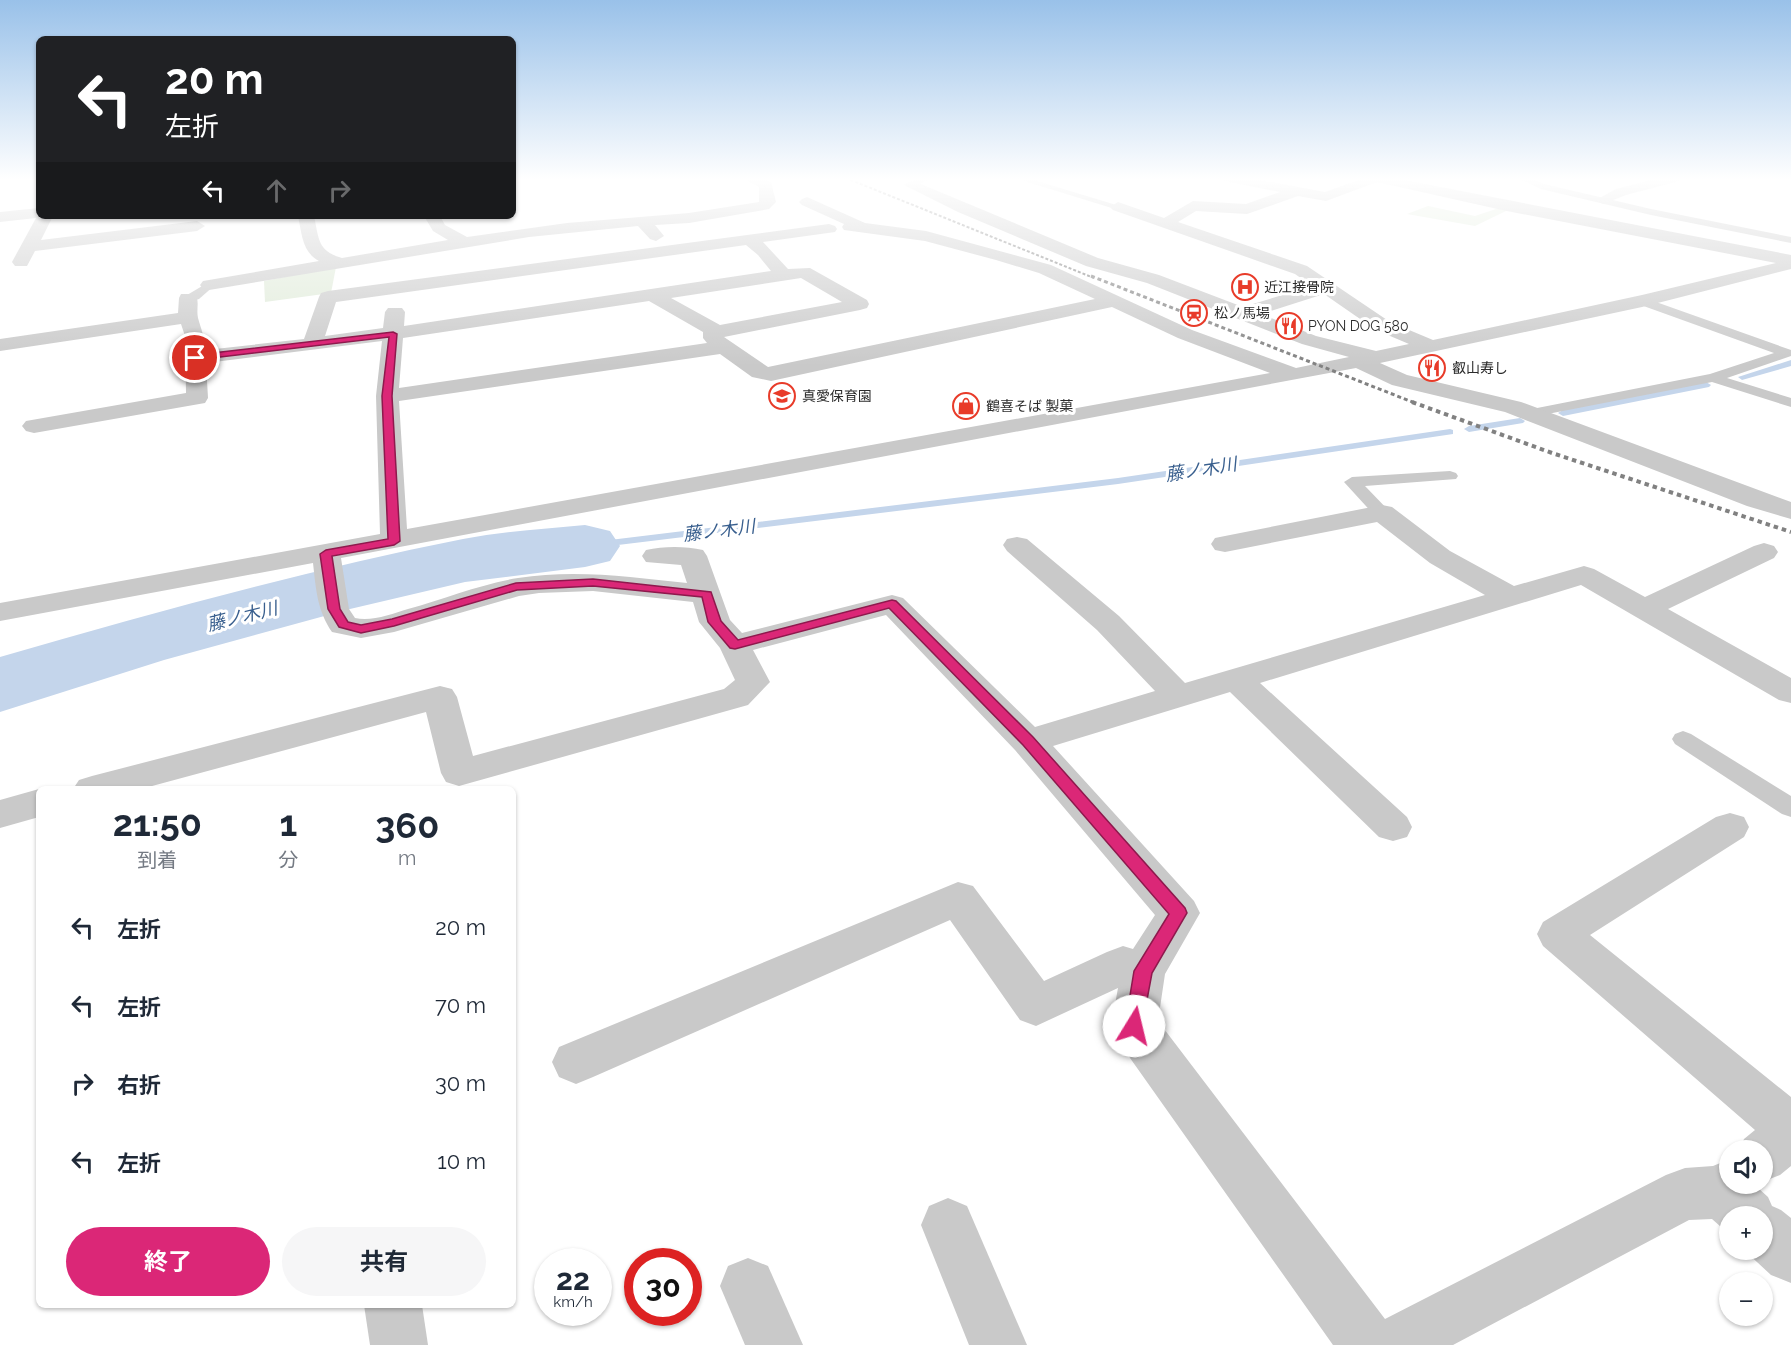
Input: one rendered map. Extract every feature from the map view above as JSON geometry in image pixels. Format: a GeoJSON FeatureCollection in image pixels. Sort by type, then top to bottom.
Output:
{"type":"FeatureCollection","features":[{"type":"Feature","properties":{"kind":"street"},"geometry":{"type":"LineString","coordinates":[[19,264],[31,241]]}},
{"type":"Feature","properties":{"kind":"street"},"geometry":{"type":"LineString","coordinates":[[28,247],[78,241]]}},
{"type":"Feature","properties":{"kind":"street"},"geometry":{"type":"LineString","coordinates":[[312,241],[315,252],[322,258],[342,263]]}},
{"type":"Feature","properties":{"kind":"street"},"geometry":{"type":"LineString","coordinates":[[460,241],[465,244]]}},
{"type":"Feature","properties":{"kind":"street"},"geometry":{"type":"LineString","coordinates":[[209,285],[485,241]]}},
{"type":"Feature","properties":{"kind":"street"},"geometry":{"type":"LineString","coordinates":[[660,241],[670,251]]}},
{"type":"Feature","properties":{"kind":"street"},"geometry":{"type":"LineString","coordinates":[[312,345],[328,297],[396,290],[743,241]]}},
{"type":"Feature","properties":{"kind":"street"},"geometry":{"type":"LineString","coordinates":[[750,241],[764,251],[783,275]]}},
{"type":"Feature","properties":{"kind":"street"},"geometry":{"type":"LineString","coordinates":[[944,241],[1045,269],[1185,333],[1296,375]]}},
{"type":"Feature","properties":{"kind":"street"},"geometry":{"type":"LineString","coordinates":[[1039,241],[1081,258],[1153,279],[1309,340],[1369,360],[1400,380],[1513,406],[1756,500],[1791,511]]}},
{"type":"Feature","properties":{"kind":"street"},"geometry":{"type":"LineString","coordinates":[[1220,241],[1301,270],[1383,326],[1433,347]]}},
{"type":"Feature","properties":{"kind":"street"},"geometry":{"type":"LineString","coordinates":[[1683,241],[1791,262]]}},
{"type":"Feature","properties":{"kind":"street"},"geometry":{"type":"LineString","coordinates":[[394,541],[387,396],[397,254]]}},
{"type":"Feature","properties":{"kind":"street"},"geometry":{"type":"LineString","coordinates":[[0,612],[330,581],[394,541],[1296,375],[1642,301],[1791,262]]}},
{"type":"Feature","properties":{"kind":"street"},"geometry":{"type":"LineString","coordinates":[[195,358],[393,334],[804,273],[860,304],[720,340],[387,396]]}},
{"type":"Feature","properties":{"kind":"street"},"geometry":{"type":"LineString","coordinates":[[1242,314],[1327,287]]}},
{"type":"Feature","properties":{"kind":"street"},"geometry":{"type":"LineString","coordinates":[[652,295],[720,340],[760,372],[771,375],[1114,301]]}},
{"type":"Feature","properties":{"kind":"street"},"geometry":{"type":"LineString","coordinates":[[0,345],[188,307],[195,336],[197,398],[34,426]]}},
{"type":"Feature","properties":{"kind":"street"},"geometry":{"type":"LineString","coordinates":[[1225,544],[1382,513],[1440,557],[1510,597]]}},
{"type":"Feature","properties":{"kind":"street"},"geometry":{"type":"LineString","coordinates":[[1017,545],[1108,624],[1179,696]]}},
{"type":"Feature","properties":{"kind":"street"},"geometry":{"type":"LineString","coordinates":[[1646,608],[1764,552]]}},
{"type":"Feature","properties":{"kind":"street"},"geometry":{"type":"LineString","coordinates":[[103,786],[440,697],[459,773],[736,697],[753,682],[735,645],[715,622],[693,555],[656,556]]}},
{"type":"Feature","properties":{"kind":"street"},"geometry":{"type":"LineString","coordinates":[[1028,741],[1584,575],[1791,692]]}},
{"type":"Feature","properties":{"kind":"street"},"geometry":{"type":"LineString","coordinates":[[330,581],[343,625],[361,629],[394,622],[516,587],[539,584],[593,582],[707,594]]}},
{"type":"Feature","properties":{"kind":"street"},"geometry":{"type":"LineString","coordinates":[[735,645],[892,604],[1028,741],[1179,913],[1143,971],[1134,1026],[1368,1345]]}},
{"type":"Feature","properties":{"kind":"street"},"geometry":{"type":"LineString","coordinates":[[1236,679],[1393,827]]}},
{"type":"Feature","properties":{"kind":"street"},"geometry":{"type":"LineString","coordinates":[[0,814],[36,804]]}},
{"type":"Feature","properties":{"kind":"street"},"geometry":{"type":"LineString","coordinates":[[1730,827],[1558,934],[1791,1131],[1773,1147]]}},
{"type":"Feature","properties":{"kind":"street"},"geometry":{"type":"LineString","coordinates":[[576,1062],[958,898],[1036,1006],[1123,965],[1143,971]]}},
{"type":"Feature","properties":{"kind":"street"},"geometry":{"type":"LineString","coordinates":[[1400,1345],[1408,1337],[1685,1194],[1734,1197]]}},
{"type":"Feature","properties":{"kind":"street"},"geometry":{"type":"LineString","coordinates":[[948,1225],[999,1345]]}},
{"type":"Feature","properties":{"kind":"street"},"geometry":{"type":"LineString","coordinates":[[1773,1239],[1791,1255]]}},
{"type":"Feature","properties":{"kind":"street"},"geometry":{"type":"LineString","coordinates":[[748,1286],[774,1345]]}},
{"type":"Feature","properties":{"kind":"street"},"geometry":{"type":"LineString","coordinates":[[393,1308],[399,1345]]}},
{"type":"Feature","properties":{"kind":"lane"},"geometry":{"type":"LineString","coordinates":[[188,307],[195,296],[209,285]]}},
{"type":"Feature","properties":{"kind":"lane"},"geometry":{"type":"LineString","coordinates":[[1532,413],[1713,378],[1787,353],[1642,301]]}},
{"type":"Feature","properties":{"kind":"lane"},"geometry":{"type":"LineString","coordinates":[[1713,378],[1791,403]]}},
{"type":"Feature","properties":{"kind":"lane"},"geometry":{"type":"LineString","coordinates":[[1382,513],[1352,482],[1450,476]]}},
{"type":"Feature","properties":{"kind":"lane"},"geometry":{"type":"LineString","coordinates":[[1683,739],[1791,808]]}},
{"type":"Feature","properties":{"kind":"green space"},"geometry":{"type":"Polygon","coordinates":[[[336,267],[331,293],[265,302],[264,281],[336,267]]]}},
{"type":"Feature","properties":{"kind":"waterway","name":"藤ノ木川"},"geometry":{"type":"LineString","coordinates":[[1742,377],[1791,363]]}},
{"type":"Feature","properties":{"kind":"waterway","name":"藤ノ木川"},"geometry":{"type":"LineString","coordinates":[[1563,413],[1706,385]]}},
{"type":"Feature","properties":{"kind":"waterway","name":"藤ノ木川"},"geometry":{"type":"LineString","coordinates":[[1469,429],[1520,421]]}},
{"type":"Feature","properties":{"kind":"waterway","name":"藤ノ木川"},"geometry":{"type":"LineString","coordinates":[[585,546],[1118,481],[1450,432]]}},
{"type":"Feature","properties":{"kind":"waterway","name":"藤ノ木川"},"geometry":{"type":"LineString","coordinates":[[0,685],[136,643],[329,592],[465,560],[585,546]]}},
{"type":"Feature","properties":{"kind":"railway"},"geometry":{"type":"LineString","coordinates":[[1002,241],[1094,278]]}},
{"type":"Feature","properties":{"kind":"railway"},"geometry":{"type":"LineString","coordinates":[[1091,276],[1415,403]]}},
{"type":"Feature","properties":{"kind":"railway"},"geometry":{"type":"LineString","coordinates":[[1412,402],[1552,453],[1791,532]]}},
{"type":"Feature","properties":{"kind":"place","name":"近江接骨院"},"geometry":{"type":"Point","coordinates":[1245,287]}},
{"type":"Feature","properties":{"kind":"place","name":"松ノ馬場"},"geometry":{"type":"Point","coordinates":[1194,313]}},
{"type":"Feature","properties":{"kind":"place","name":"PYON DOG 580"},"geometry":{"type":"Point","coordinates":[1289,326]}},
{"type":"Feature","properties":{"kind":"place","name":"叡山寿し"},"geometry":{"type":"Point","coordinates":[1432,368]}},
{"type":"Feature","properties":{"kind":"place","name":"真愛保育園"},"geometry":{"type":"Point","coordinates":[782,396]}},
{"type":"Feature","properties":{"kind":"place","name":"鶴喜そば 製菓"},"geometry":{"type":"Point","coordinates":[966,406]}},
{"type":"Feature","properties":{"kind":"route"},"geometry":{"type":"LineString","coordinates":[[195,358],[393,334],[387,396],[394,541],[326,554],[334,609],[343,625],[361,629],[394,622],[516,587],[593,582],[707,594],[715,622],[735,645],[892,604],[1028,741],[1179,913],[1143,971],[1134,1026]]}}]}
